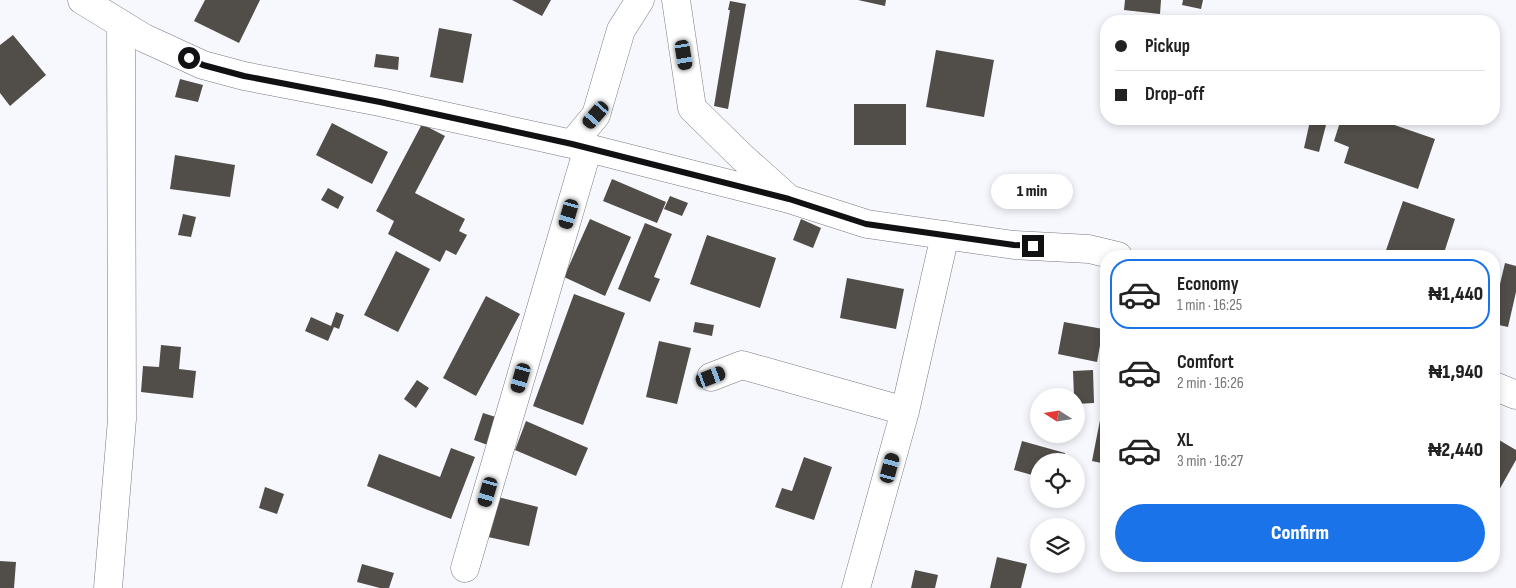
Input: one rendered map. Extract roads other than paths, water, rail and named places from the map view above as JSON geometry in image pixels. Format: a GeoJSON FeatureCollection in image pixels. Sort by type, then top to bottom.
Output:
{"type":"FeatureCollection","features":[{"type":"Feature","properties":{"kind":"street"},"geometry":{"type":"LineString","coordinates":[[82,0],[144,38],[203,65],[236,74],[380,102],[580,146],[789,199],[866,224],[1014,245],[1089,249],[1100,252]]}},
{"type":"Feature","properties":{"kind":"street"},"geometry":{"type":"LineString","coordinates":[[465,568],[580,146],[596,115],[620,30],[640,0]]}},
{"type":"Feature","properties":{"kind":"street"},"geometry":{"type":"LineString","coordinates":[[676,0],[692,108],[742,157],[789,199]]}},
{"type":"Feature","properties":{"kind":"street"},"geometry":{"type":"LineString","coordinates":[[108,588],[122,419],[121,24]]}},
{"type":"Feature","properties":{"kind":"street"},"geometry":{"type":"LineString","coordinates":[[856,588],[905,411],[945,235]]}},
{"type":"Feature","properties":{"kind":"street"},"geometry":{"type":"LineString","coordinates":[[711,377],[742,365],[905,411]]}},
{"type":"Feature","properties":{"kind":"street"},"geometry":{"type":"LineString","coordinates":[[1500,388],[1516,395]]}}]}
